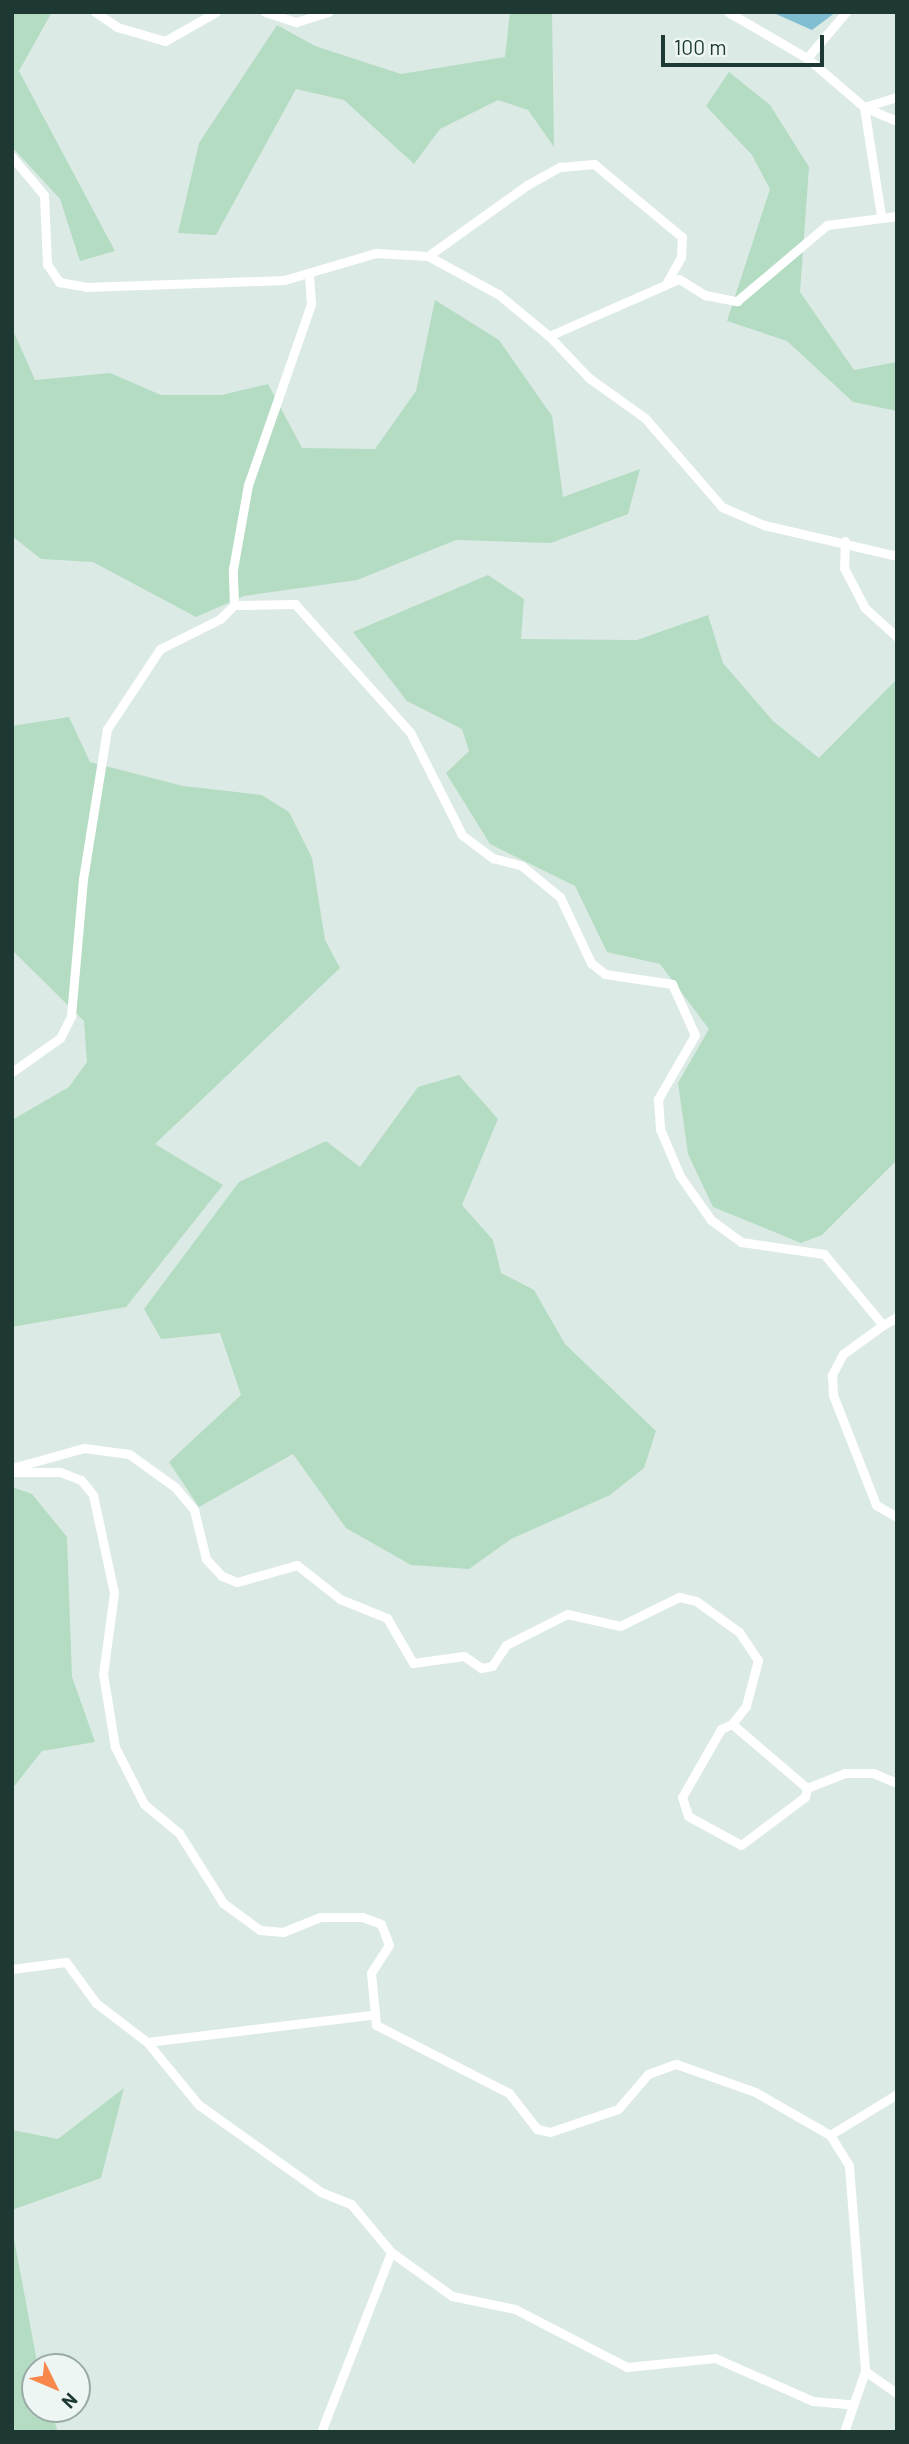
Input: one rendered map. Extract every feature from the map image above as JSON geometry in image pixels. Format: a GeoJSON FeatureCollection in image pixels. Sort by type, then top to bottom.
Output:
{"type":"FeatureCollection","features":[{"type":"Feature","properties":{"kind":"street"},"geometry":{"type":"LineString","coordinates":[[95,12],[127,32],[165,41],[216,12]]}},
{"type":"Feature","properties":{"kind":"street"},"geometry":{"type":"LineString","coordinates":[[265,12],[296,22],[328,12]]}},
{"type":"Feature","properties":{"kind":"street"},"geometry":{"type":"LineString","coordinates":[[728,12],[807,58],[864,107],[897,121]]}},
{"type":"Feature","properties":{"kind":"street"},"geometry":{"type":"LineString","coordinates":[[807,58],[846,12]]}},
{"type":"Feature","properties":{"kind":"street"},"geometry":{"type":"LineString","coordinates":[[864,107],[897,97]]}},
{"type":"Feature","properties":{"kind":"street"},"geometry":{"type":"LineString","coordinates":[[864,107],[881,215]]}},
{"type":"Feature","properties":{"kind":"street"},"geometry":{"type":"LineString","coordinates":[[12,158],[44,195],[47,264],[59,282],[86,287],[284,281],[376,253],[428,256],[498,294],[549,336],[589,378],[645,418],[722,506],[764,525],[845,541],[897,556]]}},
{"type":"Feature","properties":{"kind":"street"},"geometry":{"type":"LineString","coordinates":[[428,256],[527,185],[559,167],[594,164],[682,237],[681,257],[667,282]]}},
{"type":"Feature","properties":{"kind":"street"},"geometry":{"type":"LineString","coordinates":[[549,336],[667,282],[686,279],[705,295],[737,301],[827,225],[881,215],[897,216]]}},
{"type":"Feature","properties":{"kind":"street"},"geometry":{"type":"LineString","coordinates":[[12,1072],[60,1038],[71,1016],[83,879],[107,729],[160,649],[220,620],[234,605],[233,569],[248,485],[311,303],[309,274]]}},
{"type":"Feature","properties":{"kind":"street"},"geometry":{"type":"LineString","coordinates":[[845,541],[844,568],[865,608],[897,637]]}},
{"type":"Feature","properties":{"kind":"street"},"geometry":{"type":"LineString","coordinates":[[234,605],[295,604],[410,732],[462,835],[493,858],[522,866],[560,897],[591,963],[606,974],[672,984],[695,1035],[657,1099],[660,1129],[680,1176],[711,1220],[741,1242],[824,1254],[883,1325]]}},
{"type":"Feature","properties":{"kind":"street"},"geometry":{"type":"LineString","coordinates":[[897,1318],[842,1354],[832,1375],[833,1395],[876,1506],[897,1517]]}},
{"type":"Feature","properties":{"kind":"street"},"geometry":{"type":"LineString","coordinates":[[12,1470],[84,1448],[129,1454],[175,1487],[194,1510],[206,1559],[222,1576],[237,1582],[297,1565],[340,1599],[387,1618],[413,1663],[464,1656],[481,1668],[492,1665],[506,1645],[567,1614],[620,1626],[669,1600],[696,1601],[740,1632],[758,1660],[746,1706],[732,1724],[721,1729],[682,1797],[688,1816],[741,1845],[805,1797],[807,1788]]}},
{"type":"Feature","properties":{"kind":"street"},"geometry":{"type":"LineString","coordinates":[[12,1470],[60,1472],[81,1480],[93,1495],[114,1593],[103,1674],[109,1725],[144,1804],[179,1833],[223,1903],[260,1930],[283,1932],[320,1917],[362,1917],[381,1924],[389,1945],[371,1973],[371,2015],[384,2031],[509,2093],[537,2129],[550,2132],[618,2109],[648,2074],[676,2064],[755,2092],[830,2135],[851,2179],[865,2371],[850,2404],[844,2432]]}},
{"type":"Feature","properties":{"kind":"street"},"geometry":{"type":"LineString","coordinates":[[732,1724],[807,1788]]}},
{"type":"Feature","properties":{"kind":"street"},"geometry":{"type":"LineString","coordinates":[[807,1788],[845,1773],[873,1773],[897,1783]]}},
{"type":"Feature","properties":{"kind":"street"},"geometry":{"type":"LineString","coordinates":[[12,1969],[66,1962],[96,2003],[147,2042],[199,2105],[321,2193],[351,2204],[391,2252],[452,2296],[515,2309],[627,2367],[716,2358],[813,2401],[850,2404]]}},
{"type":"Feature","properties":{"kind":"street"},"geometry":{"type":"LineString","coordinates":[[147,2042],[371,2015]]}},
{"type":"Feature","properties":{"kind":"street"},"geometry":{"type":"LineString","coordinates":[[830,2135],[897,2094]]}},
{"type":"Feature","properties":{"kind":"street"},"geometry":{"type":"LineString","coordinates":[[321,2432],[391,2252]]}},
{"type":"Feature","properties":{"kind":"street"},"geometry":{"type":"LineString","coordinates":[[865,2371],[897,2393]]}},
{"type":"Feature","properties":{"kind":"green space"},"geometry":{"type":"Polygon","coordinates":[[[12,12],[52,12],[19,71],[115,251],[80,261],[60,199],[12,147],[12,12]]]}},
{"type":"Feature","properties":{"kind":"green space"},"geometry":{"type":"Polygon","coordinates":[[[510,12],[552,12],[554,147],[528,110],[498,100],[440,129],[414,164],[344,100],[296,89],[216,235],[178,233],[199,143],[277,25],[315,46],[401,74],[505,57],[510,12]]]}},
{"type":"Feature","properties":{"kind":"green space"},"geometry":{"type":"Polygon","coordinates":[[[729,72],[770,105],[809,167],[800,292],[854,370],[897,362],[897,411],[853,402],[787,341],[727,321],[770,189],[752,155],[706,106],[729,72]]]}},
{"type":"Feature","properties":{"kind":"green space"},"geometry":{"type":"Polygon","coordinates":[[[435,300],[499,340],[552,416],[563,497],[640,469],[628,514],[551,543],[456,540],[357,580],[244,596],[196,617],[93,562],[41,559],[12,536],[12,328],[35,380],[110,373],[161,395],[222,395],[268,384],[302,448],[375,449],[416,391],[435,300]]]}},
{"type":"Feature","properties":{"kind":"green space"},"geometry":{"type":"Polygon","coordinates":[[[488,575],[524,599],[521,639],[637,640],[708,615],[723,663],[773,721],[819,758],[897,679],[897,1160],[822,1235],[801,1243],[713,1207],[688,1154],[678,1083],[709,1029],[660,964],[607,952],[575,886],[490,844],[446,773],[469,751],[462,729],[407,701],[353,632],[488,575]]]}},
{"type":"Feature","properties":{"kind":"green space"},"geometry":{"type":"Polygon","coordinates":[[[69,717],[90,762],[183,786],[262,795],[289,812],[312,858],[325,940],[340,968],[155,1144],[223,1185],[126,1307],[12,1327],[12,1120],[69,1087],[87,1062],[84,1021],[12,950],[12,726],[69,717]]]}},
{"type":"Feature","properties":{"kind":"green space"},"geometry":{"type":"Polygon","coordinates":[[[459,1075],[498,1119],[462,1205],[493,1240],[501,1273],[534,1290],[565,1344],[656,1431],[644,1468],[610,1495],[511,1539],[469,1569],[411,1565],[346,1528],[293,1454],[199,1507],[169,1462],[241,1395],[220,1333],[161,1339],[144,1309],[239,1182],[326,1141],[360,1167],[418,1087],[459,1075]]]}},
{"type":"Feature","properties":{"kind":"green space"},"geometry":{"type":"Polygon","coordinates":[[[12,1487],[32,1494],[67,1537],[72,1677],[95,1742],[42,1751],[12,1789],[12,1487]]]}},
{"type":"Feature","properties":{"kind":"green space"},"geometry":{"type":"Polygon","coordinates":[[[124,2088],[101,2178],[12,2210],[12,2130],[58,2139],[124,2088]]]}},
{"type":"Feature","properties":{"kind":"green space"},"geometry":{"type":"Polygon","coordinates":[[[12,2228],[35,2353],[21,2353],[21,2423],[55,2423],[58,2432],[12,2432],[12,2228]]]}},
{"type":"Feature","properties":{"kind":"water"},"geometry":{"type":"Polygon","coordinates":[[[777,12],[836,12],[812,30],[776,14],[777,12]]]}}]}
